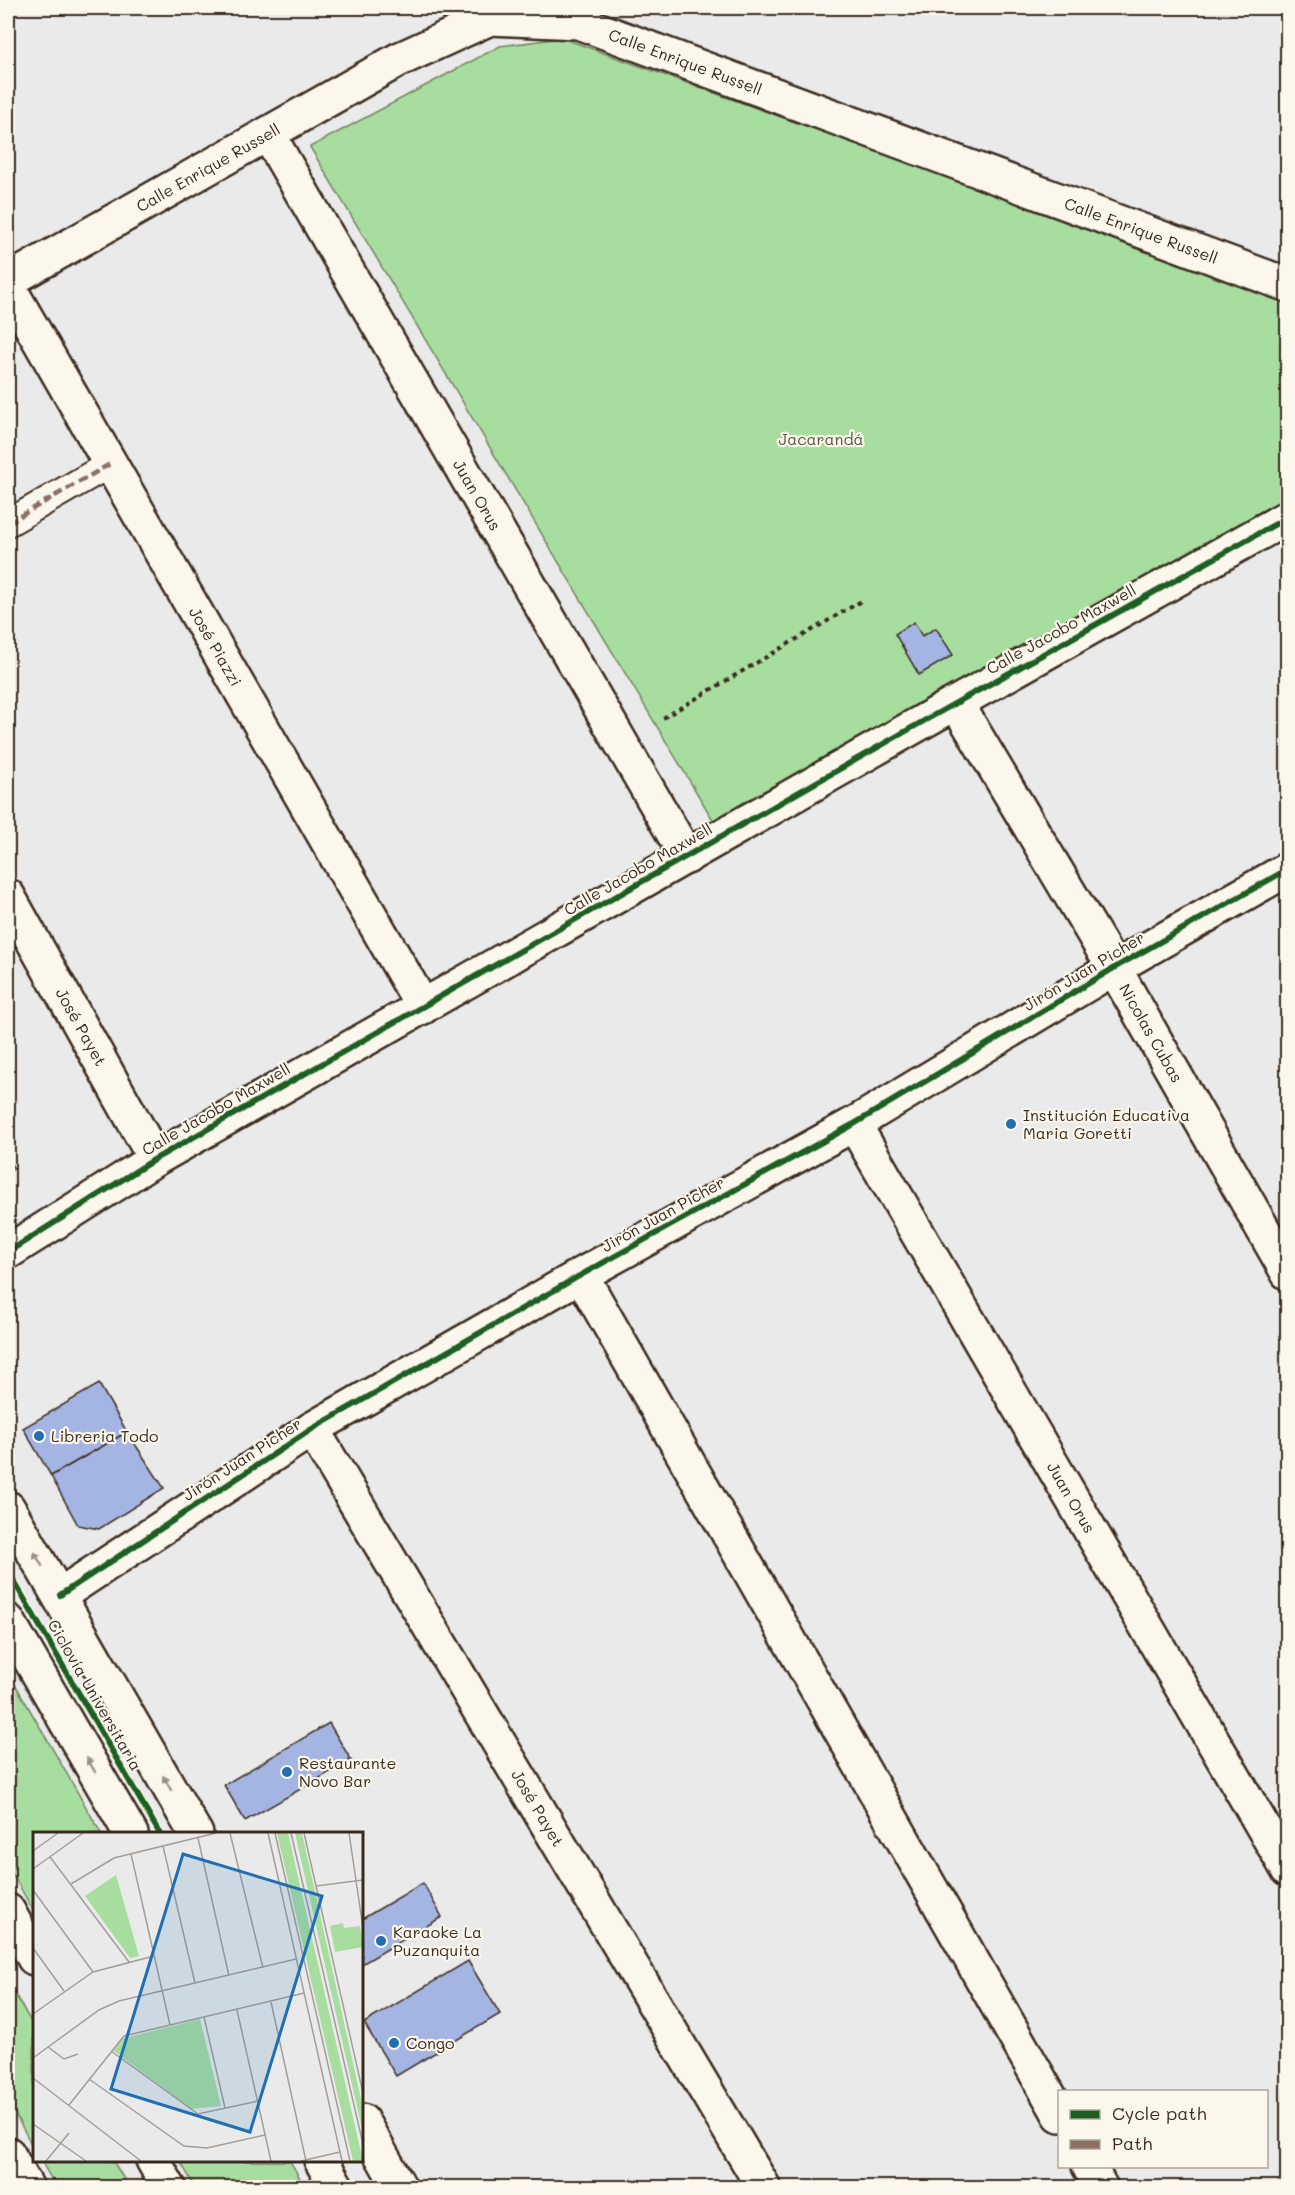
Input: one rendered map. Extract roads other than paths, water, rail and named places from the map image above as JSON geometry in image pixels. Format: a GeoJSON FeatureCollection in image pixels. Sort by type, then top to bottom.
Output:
{"type":"FeatureCollection","features":[{"type":"Feature","properties":{"kind":"street","name":"Calle Enrique Russell"},"geometry":{"type":"LineString","coordinates":[[8,284],[398,60],[490,18],[578,22],[1287,285]]}},
{"type":"Feature","properties":{"kind":"street","name":"Juan Orus"},"geometry":{"type":"LineString","coordinates":[[268,134],[687,857]]}},
{"type":"Feature","properties":{"kind":"street","name":"José Piazzi"},"geometry":{"type":"LineString","coordinates":[[8,284],[423,1007]]}},
{"type":"Feature","properties":{"kind":"street"},"geometry":{"type":"LineString","coordinates":[[8,523],[110,464]]}},
{"type":"Feature","properties":{"kind":"street","name":"Calle Jacobo Maxwell"},"geometry":{"type":"LineString","coordinates":[[8,1252],[156,1159],[1287,517]]}},
{"type":"Feature","properties":{"kind":"street","name":"Nicolas Cubas"},"geometry":{"type":"LineString","coordinates":[[957,704],[1279,1241],[1287,1273]]}},
{"type":"Feature","properties":{"kind":"street","name":"Jirón Juan Picher"},"geometry":{"type":"LineString","coordinates":[[60,1595],[312,1429],[581,1275],[854,1124],[1287,869]]}},
{"type":"Feature","properties":{"kind":"street","name":"José Payet"},"geometry":{"type":"LineString","coordinates":[[8,896],[156,1159]]}},
{"type":"Feature","properties":{"kind":"street","name":"Juan Orus"},"geometry":{"type":"LineString","coordinates":[[854,1124],[1287,1870]]}},
{"type":"Feature","properties":{"kind":"street"},"geometry":{"type":"LineString","coordinates":[[581,1275],[1058,2113]]}},
{"type":"Feature","properties":{"kind":"street","name":"José Payet"},"geometry":{"type":"LineString","coordinates":[[312,1429],[764,2187]]}},
{"type":"Feature","properties":{"kind":"street"},"geometry":{"type":"LineString","coordinates":[[8,1508],[195,1832]]}},
{"type":"Feature","properties":{"kind":"street"},"geometry":{"type":"LineString","coordinates":[[8,1622],[130,1832]]}},
{"type":"Feature","properties":{"kind":"street"},"geometry":{"type":"LineString","coordinates":[[8,1911],[33,1956]]}},
{"type":"Feature","properties":{"kind":"street"},"geometry":{"type":"LineString","coordinates":[[363,2123],[400,2187]]}},
{"type":"Feature","properties":{"kind":"street"},"geometry":{"type":"LineString","coordinates":[[8,2154],[27,2187]]}},
{"type":"Feature","properties":{"kind":"street"},"geometry":{"type":"LineString","coordinates":[[154,2162],[169,2187]]}},
{"type":"Feature","properties":{"kind":"street"},"geometry":{"type":"LineString","coordinates":[[322,2162],[337,2187]]}},
{"type":"Feature","properties":{"kind":"street"},"geometry":{"type":"LineString","coordinates":[[1090,2168],[1101,2187]]}},
{"type":"Feature","properties":{"kind":"place","name":"Institución Educativa Maria Goretti"},"geometry":{"type":"Point","coordinates":[1011,1124]}},
{"type":"Feature","properties":{"kind":"place","name":"Libreria Todo"},"geometry":{"type":"Point","coordinates":[39,1436]}},
{"type":"Feature","properties":{"kind":"place","name":"Restaurante Novo Bar"},"geometry":{"type":"Point","coordinates":[287,1772]}},
{"type":"Feature","properties":{"kind":"place","name":"Karaoke La Puzanquita"},"geometry":{"type":"Point","coordinates":[381,1941]}},
{"type":"Feature","properties":{"kind":"place","name":"Congo"},"geometry":{"type":"Point","coordinates":[394,2043]}},
{"type":"Feature","properties":{"kind":"park label","name":"Jacarandá"},"geometry":{"type":"Point","coordinates":[821,439]}}]}
